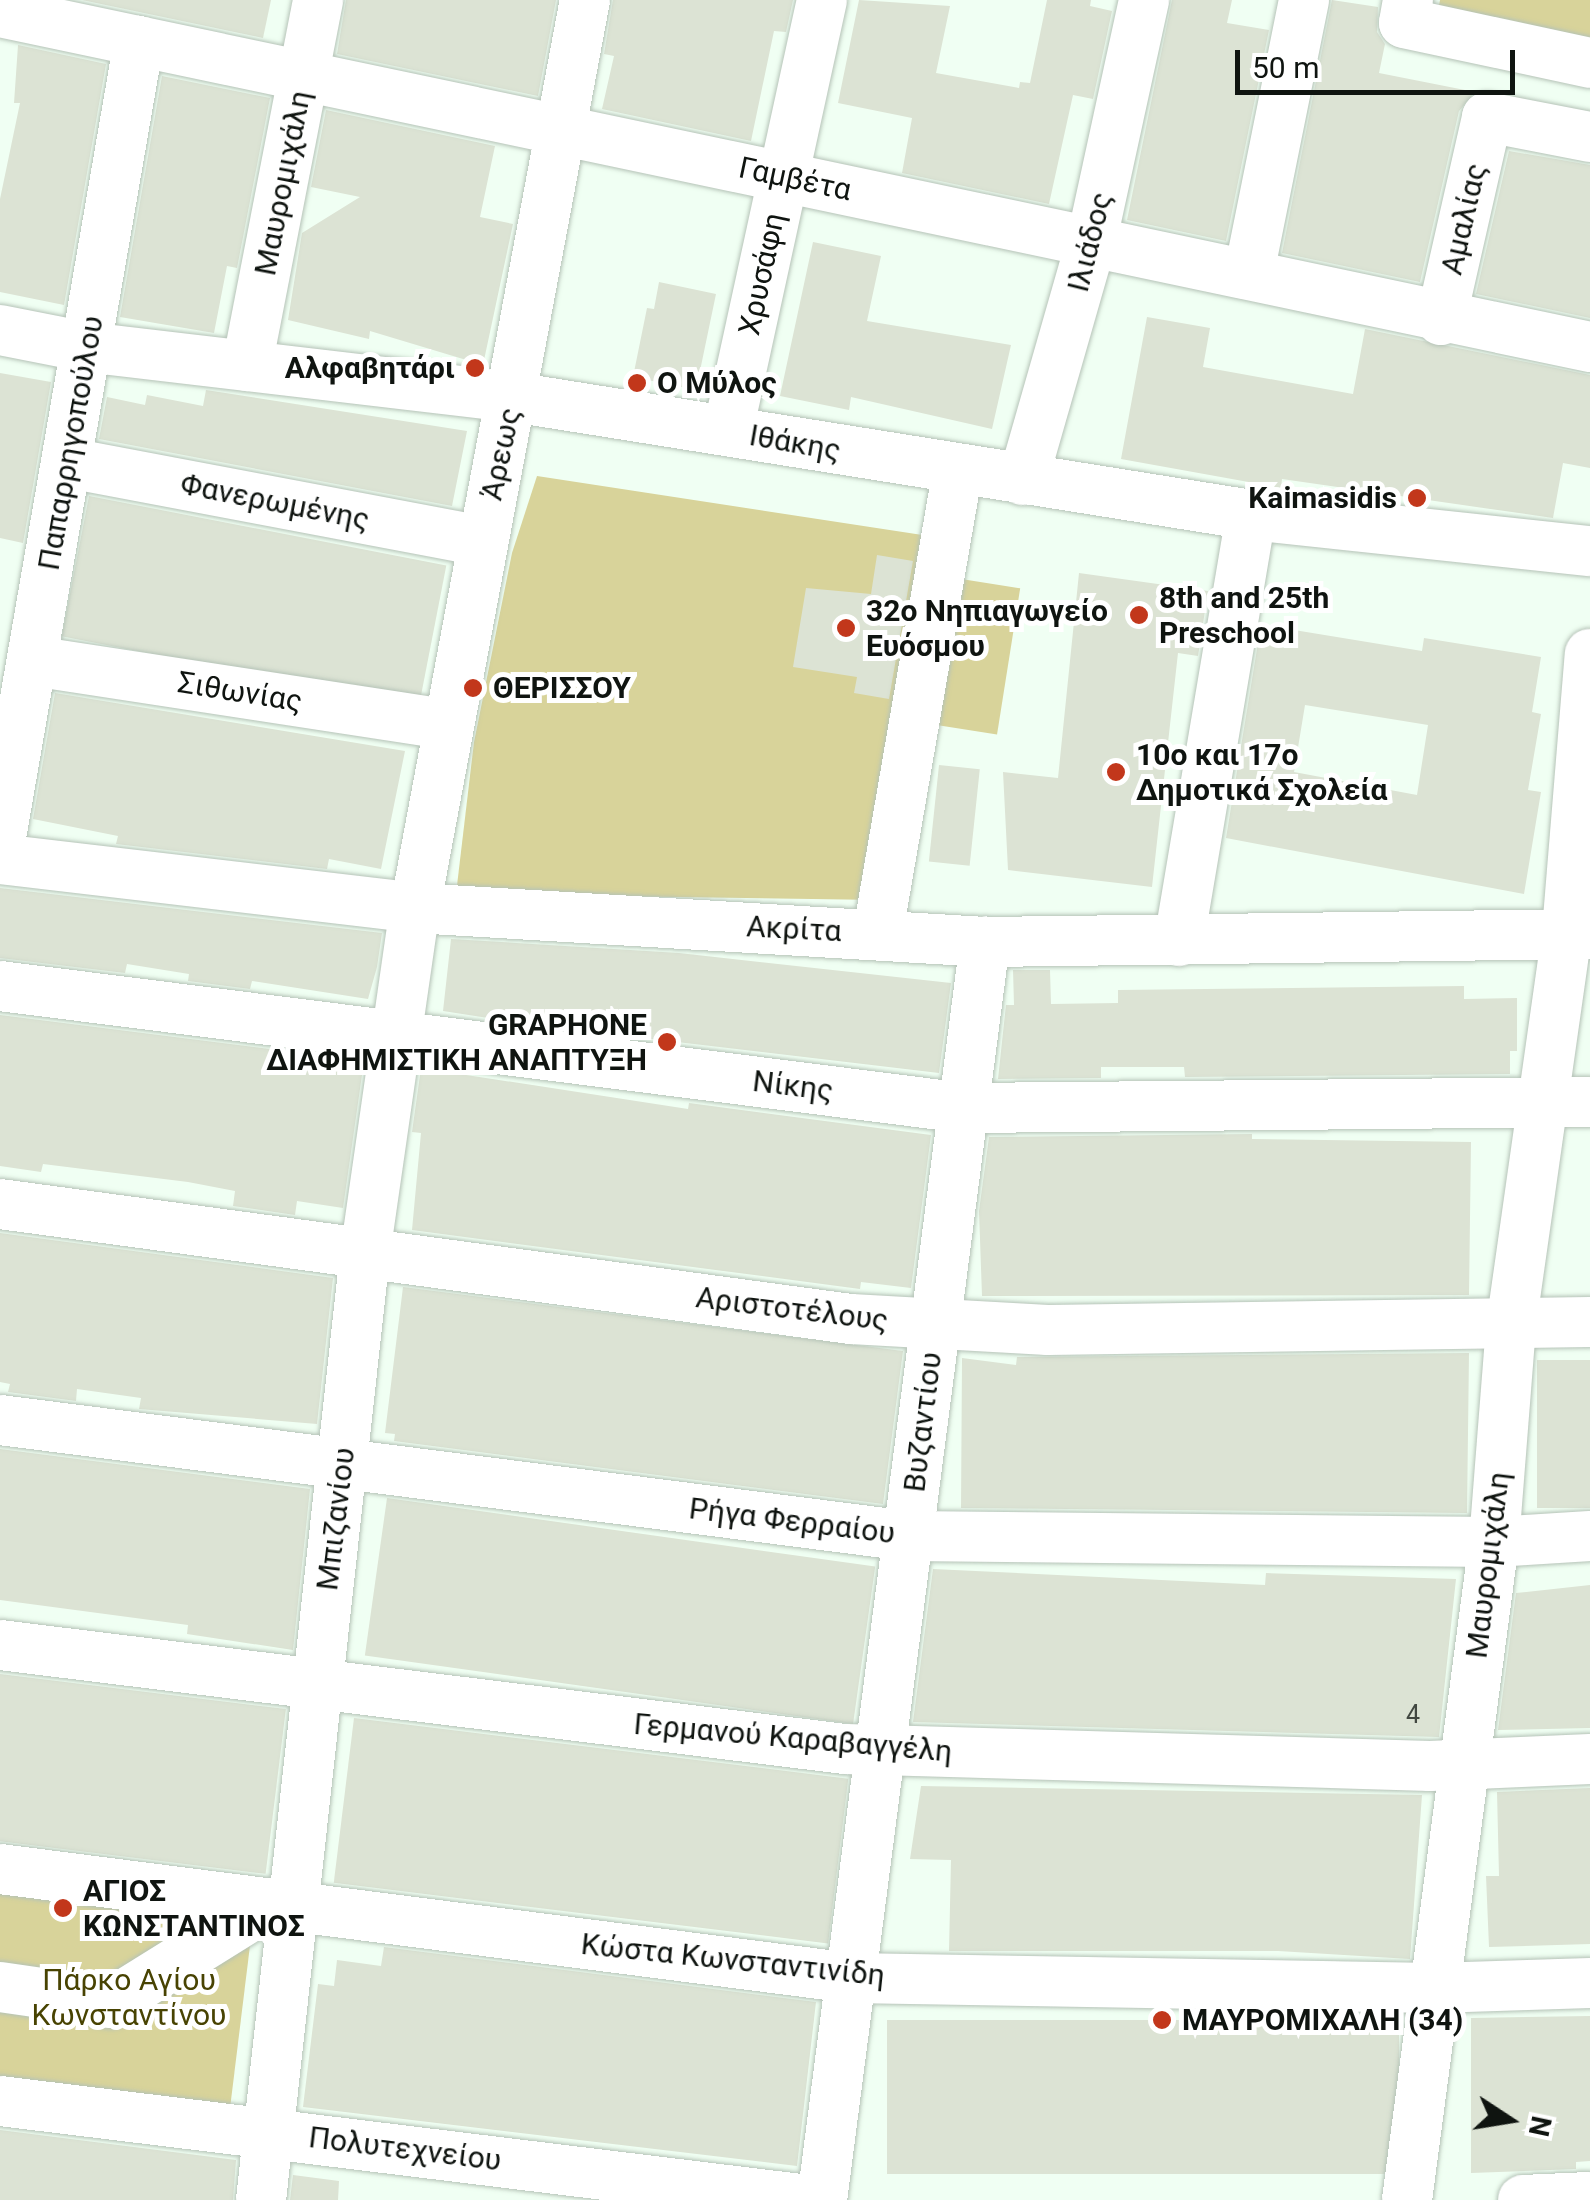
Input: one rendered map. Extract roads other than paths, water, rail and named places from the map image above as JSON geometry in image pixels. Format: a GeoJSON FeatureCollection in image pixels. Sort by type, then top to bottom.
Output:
{"type":"FeatureCollection","features":[{"type":"Feature","properties":{"kind":"street","name":"Μαυρομιχάλη"},"geometry":{"type":"LineString","coordinates":[[247,366],[318,0]]}},
{"type":"Feature","properties":{"kind":"street","name":"Άρεως"},"geometry":{"type":"LineString","coordinates":[[415,908],[446,724],[514,397],[559,126],[586,0]]}},
{"type":"Feature","properties":{"kind":"street","name":"Χρυσάφη"},"geometry":{"type":"LineString","coordinates":[[728,431],[822,0]]}},
{"type":"Feature","properties":{"kind":"street","name":"Ιλιάδος"},"geometry":{"type":"LineString","coordinates":[[1023,480],[1092,240],[1144,0]]}},
{"type":"Feature","properties":{"kind":"street"},"geometry":{"type":"LineString","coordinates":[[1249,273],[1304,0]]}},
{"type":"Feature","properties":{"kind":"street"},"geometry":{"type":"LineString","coordinates":[[1408,0],[1404,23],[1590,63]]}},
{"type":"Feature","properties":{"kind":"street","name":"Γαμβέτα"},"geometry":{"type":"LineString","coordinates":[[0,12],[85,14],[139,41],[1249,273],[1441,320],[1590,347]]}},
{"type":"Feature","properties":{"kind":"street","name":"Παπαρρηγοπούλου"},"geometry":{"type":"LineString","coordinates":[[0,844],[69,463],[139,41]]}},
{"type":"Feature","properties":{"kind":"street","name":"Αμαλίας"},"geometry":{"type":"LineString","coordinates":[[1441,320],[1487,117],[1590,137]]}},
{"type":"Feature","properties":{"kind":"street","name":"Ιθάκης"},"geometry":{"type":"LineString","coordinates":[[0,330],[86,347],[514,397],[1252,515],[1590,552]]}},
{"type":"Feature","properties":{"kind":"street","name":"Φανερωμένης"},"geometry":{"type":"LineString","coordinates":[[69,463],[482,541]]}},
{"type":"Feature","properties":{"kind":"street"},"geometry":{"type":"LineString","coordinates":[[878,932],[958,470]]}},
{"type":"Feature","properties":{"kind":"street"},"geometry":{"type":"LineString","coordinates":[[1179,941],[1252,515]]}},
{"type":"Feature","properties":{"kind":"street","name":"Μαυρομιχάλη"},"geometry":{"type":"LineString","coordinates":[[1407,2200],[1494,1542],[1510,1326],[1568,1103],[1590,654]]}},
{"type":"Feature","properties":{"kind":"street","name":"Σιθωνίας"},"geometry":{"type":"LineString","coordinates":[[33,661],[446,724]]}},
{"type":"Feature","properties":{"kind":"street","name":"Ακρίτα"},"geometry":{"type":"LineString","coordinates":[[0,859],[415,908],[878,932],[985,942],[1578,932]]}},
{"type":"Feature","properties":{"kind":"street","name":"Μπιζανίου"},"geometry":{"type":"LineString","coordinates":[[261,2200],[365,1254],[415,908]]}},
{"type":"Feature","properties":{"kind":"street","name":"Βυζαντίου"},"geometry":{"type":"LineString","coordinates":[[822,2200],[985,942]]}},
{"type":"Feature","properties":{"kind":"street","name":"Νίκης"},"geometry":{"type":"LineString","coordinates":[[0,986],[964,1108],[1568,1103]]}},
{"type":"Feature","properties":{"kind":"street","name":"Αριστοτέλους"},"geometry":{"type":"LineString","coordinates":[[0,1204],[365,1254],[936,1324],[1510,1326],[1590,1322]]}},
{"type":"Feature","properties":{"kind":"street","name":"Ρήγα Φερραίου"},"geometry":{"type":"LineString","coordinates":[[0,1420],[908,1536],[1494,1542],[1590,1536]]}},
{"type":"Feature","properties":{"kind":"street","name":"Γερμανού Καραβαγγέλη"},"geometry":{"type":"LineString","coordinates":[[0,1644],[882,1751],[1463,1766],[1590,1758]]}},
{"type":"Feature","properties":{"kind":"street","name":"Κώστα Κωνσταντινίδη"},"geometry":{"type":"LineString","coordinates":[[0,1869],[851,1978],[1434,1988],[1590,1983]]}},
{"type":"Feature","properties":{"kind":"street"},"geometry":{"type":"LineString","coordinates":[[0,1988],[111,2002],[254,1914],[294,1906]]}},
{"type":"Feature","properties":{"kind":"street","name":"Πολυτεχνείου"},"geometry":{"type":"LineString","coordinates":[[0,2101],[809,2200]]}},
{"type":"Feature","properties":{"kind":"street"},"geometry":{"type":"LineString","coordinates":[[1523,2200],[1590,2197]]}},
{"type":"Feature","properties":{"kind":"place","name":"Αλφαβητάρι"},"geometry":{"type":"Point","coordinates":[475,368]}},
{"type":"Feature","properties":{"kind":"place","name":"Ο Μύλος"},"geometry":{"type":"Point","coordinates":[637,383]}},
{"type":"Feature","properties":{"kind":"place","name":"Kaimasidis"},"geometry":{"type":"Point","coordinates":[1417,498]}},
{"type":"Feature","properties":{"kind":"place","name":"8th and 25th Preschool"},"geometry":{"type":"Point","coordinates":[1139,615]}},
{"type":"Feature","properties":{"kind":"place","name":"32ο Νηπιαγωγείο Ευόσμου"},"geometry":{"type":"Point","coordinates":[846,628]}},
{"type":"Feature","properties":{"kind":"place","name":"ΘΕΡΙΣΣΟΥ"},"geometry":{"type":"Point","coordinates":[473,688]}},
{"type":"Feature","properties":{"kind":"place","name":"10ο και 17ο Δημοτικά Σχολεία"},"geometry":{"type":"Point","coordinates":[1116,772]}},
{"type":"Feature","properties":{"kind":"place","name":"GRAPHONE ΔΙΑΦΗΜΙΣΤΙΚΗ ΑΝΑΠΤΥΞΗ"},"geometry":{"type":"Point","coordinates":[667,1042]}},
{"type":"Feature","properties":{"kind":"place","name":"ΑΓΙΟΣ ΚΩΝΣΤΑΝΤΙΝΟΣ"},"geometry":{"type":"Point","coordinates":[63,1908]}},
{"type":"Feature","properties":{"kind":"place","name":"ΜΑΥΡΟΜΙΧΑΛΗ (34)"},"geometry":{"type":"Point","coordinates":[1162,2020]}},
{"type":"Feature","properties":{"kind":"park label","name":"Πάρκο Αγίου Κωνσταντίνου"},"geometry":{"type":"Point","coordinates":[129,1997]}}]}
